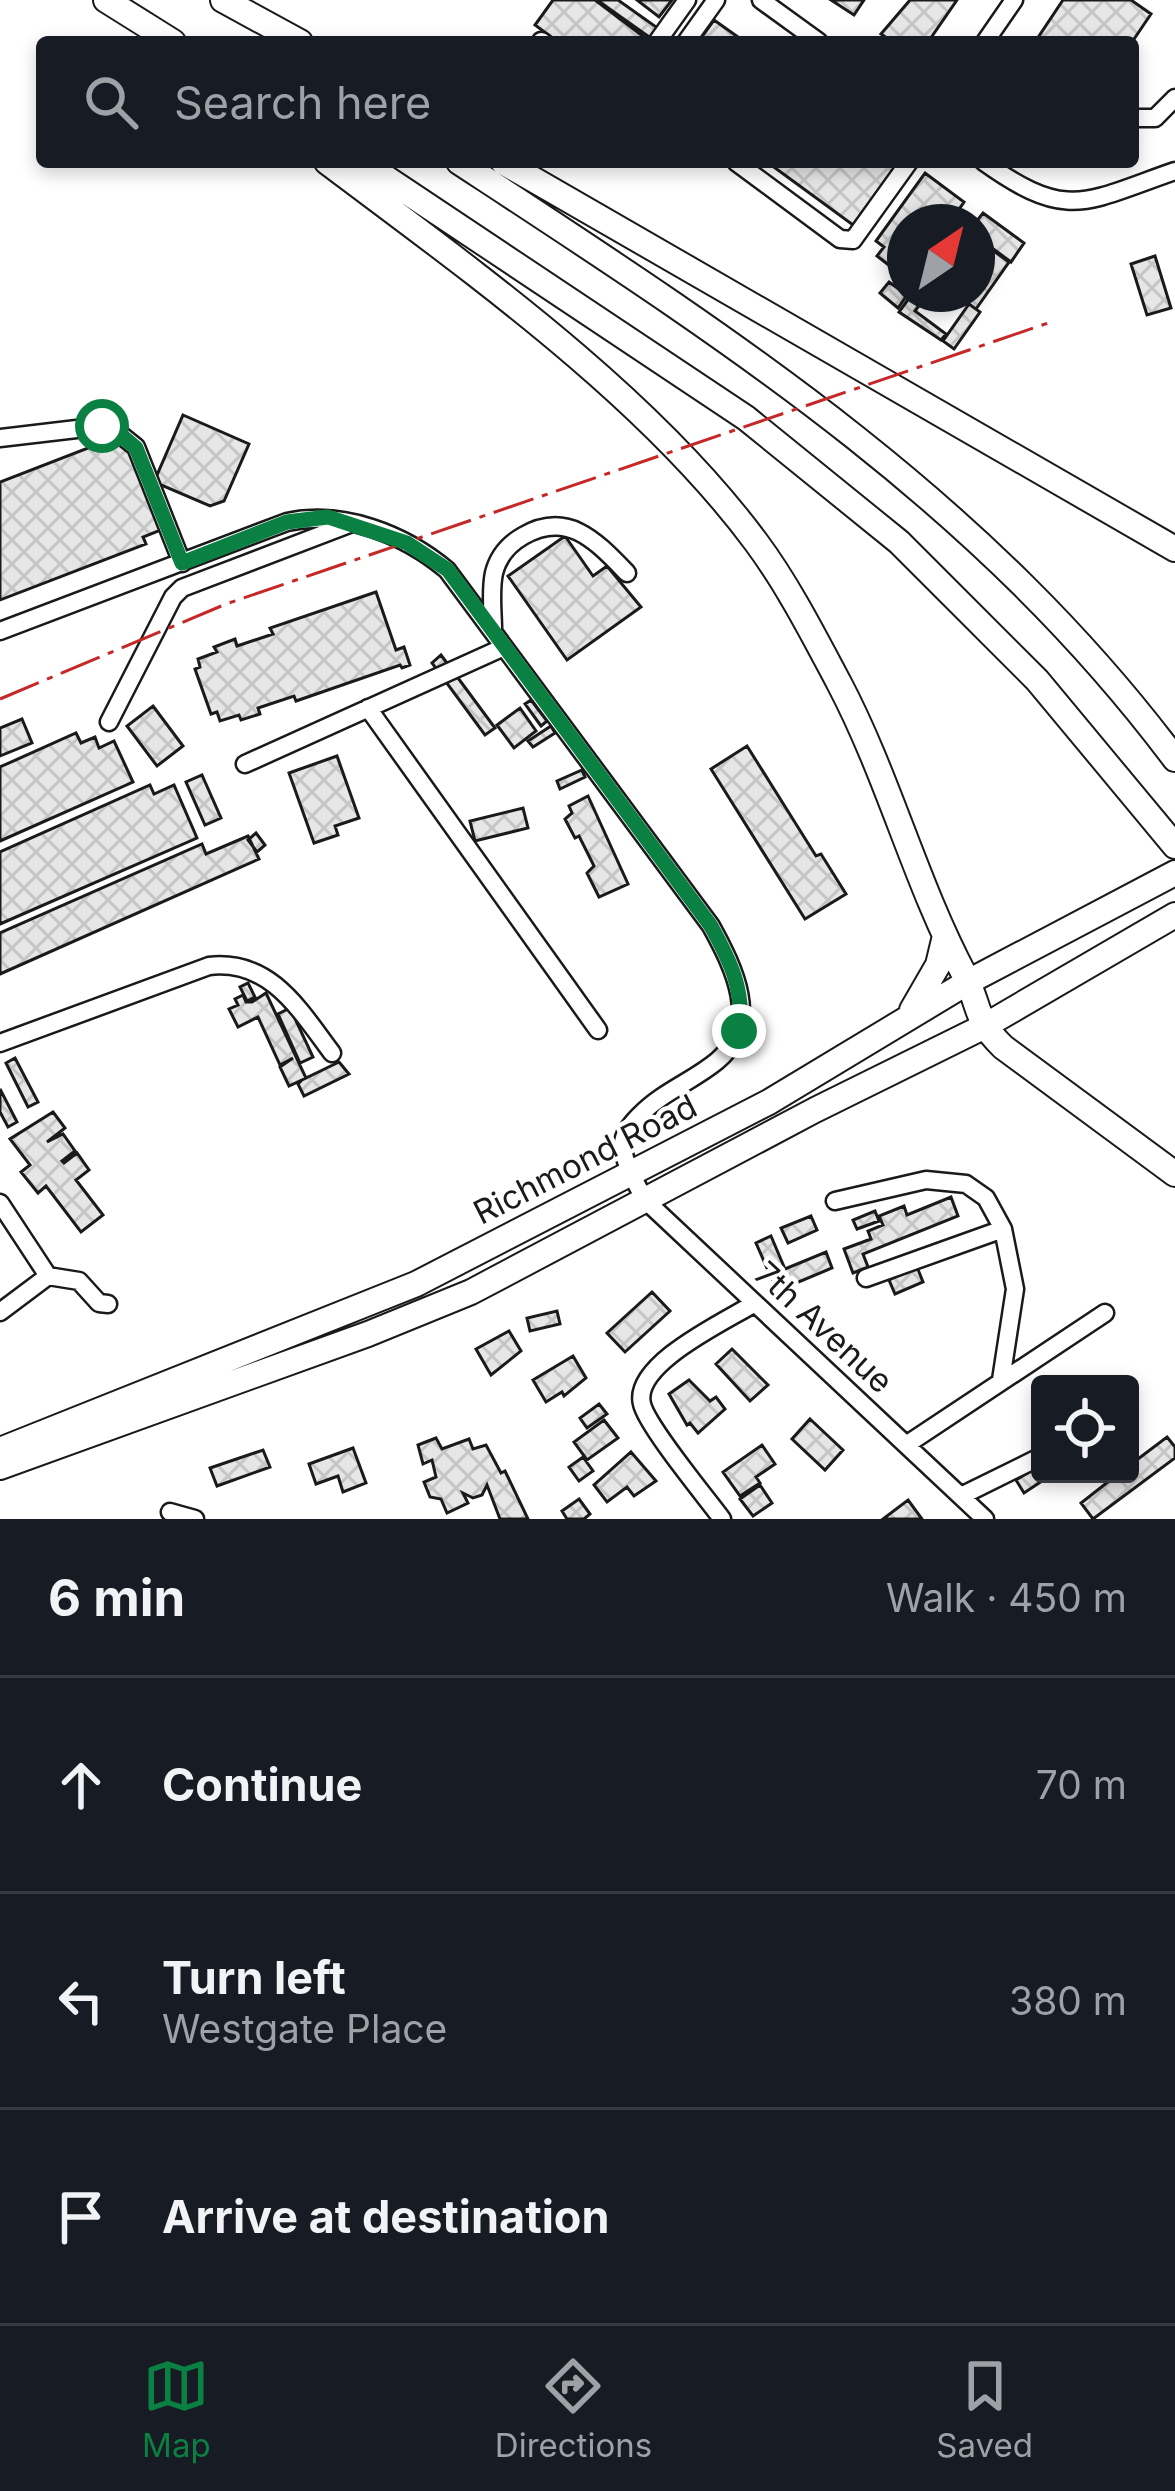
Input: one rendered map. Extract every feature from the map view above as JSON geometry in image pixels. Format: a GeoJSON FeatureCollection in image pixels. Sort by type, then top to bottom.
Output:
{"type":"FeatureCollection","features":[{"type":"Feature","properties":{"kind":"highway"},"geometry":{"type":"LineString","coordinates":[[105,0],[159,36]]}},
{"type":"Feature","properties":{"kind":"highway"},"geometry":{"type":"LineString","coordinates":[[211,0],[267,36]]}},
{"type":"Feature","properties":{"kind":"highway"},"geometry":{"type":"LineString","coordinates":[[223,0],[289,36]]}},
{"type":"Feature","properties":{"kind":"highway"},"geometry":{"type":"LineString","coordinates":[[334,168],[618,395],[713,488],[770,563],[855,715],[983,1028],[1175,1174]]}},
{"type":"Feature","properties":{"kind":"highway"},"geometry":{"type":"LineString","coordinates":[[371,168],[746,418],[899,542],[1037,680],[1175,846]]}},
{"type":"Feature","properties":{"kind":"highway"},"geometry":{"type":"LineString","coordinates":[[468,168],[689,312],[867,444],[1014,577],[1087,652],[1175,759]]}},
{"type":"Feature","properties":{"kind":"highway"},"geometry":{"type":"LineString","coordinates":[[513,168],[1175,549]]}},
{"type":"Feature","properties":{"kind":"highway","name":"Richmond Road"},"geometry":{"type":"LineString","coordinates":[[0,1450],[416,1284],[770,1102],[968,982],[1175,874]]}},
{"type":"Feature","properties":{"kind":"highway","name":"Richmond Road"},"geometry":{"type":"LineString","coordinates":[[0,1467],[471,1292],[983,1028],[1168,918]]}},
{"type":"Feature","properties":{"kind":"highway"},"geometry":{"type":"LineString","coordinates":[[908,1017],[938,965],[944,940]]}},
{"type":"Feature","properties":{"kind":"street"},"geometry":{"type":"LineString","coordinates":[[661,36],[687,0]]}},
{"type":"Feature","properties":{"kind":"street"},"geometry":{"type":"LineString","coordinates":[[690,36],[716,0]]}},
{"type":"Feature","properties":{"kind":"street"},"geometry":{"type":"LineString","coordinates":[[761,0],[811,36]]}},
{"type":"Feature","properties":{"kind":"street"},"geometry":{"type":"LineString","coordinates":[[989,36],[1014,0]]}},
{"type":"Feature","properties":{"kind":"street"},"geometry":{"type":"LineString","coordinates":[[1139,118],[1155,118],[1175,98]]}},
{"type":"Feature","properties":{"kind":"street"},"geometry":{"type":"LineString","coordinates":[[744,168],[840,239],[853,240],[905,168]]}},
{"type":"Feature","properties":{"kind":"street"},"geometry":{"type":"LineString","coordinates":[[993,168],[1030,193],[1069,202],[1088,201],[1175,171]]}},
{"type":"Feature","properties":{"kind":"street"},"geometry":{"type":"LineString","coordinates":[[0,438],[102,426],[116,431],[136,448],[182,563]]}},
{"type":"Feature","properties":{"kind":"street"},"geometry":{"type":"LineString","coordinates":[[0,631],[287,522],[328,517],[353,523],[407,543],[448,570],[711,926],[736,975],[741,1018],[731,1046],[637,1118],[622,1147],[631,1171]]}},
{"type":"Feature","properties":{"kind":"street"},"geometry":{"type":"LineString","coordinates":[[109,722],[182,588],[353,523]]}},
{"type":"Feature","properties":{"kind":"street"},"geometry":{"type":"LineString","coordinates":[[498,639],[494,579],[500,558],[514,541],[542,526],[564,524],[579,530],[628,573]]}},
{"type":"Feature","properties":{"kind":"street"},"geometry":{"type":"LineString","coordinates":[[245,764],[368,709],[498,639]]}},
{"type":"Feature","properties":{"kind":"street"},"geometry":{"type":"LineString","coordinates":[[368,709],[598,1030]]}},
{"type":"Feature","properties":{"kind":"street"},"geometry":{"type":"LineString","coordinates":[[0,1043],[209,966],[226,964],[255,970],[279,987],[332,1053]]}},
{"type":"Feature","properties":{"kind":"street","name":"7th Avenue"},"geometry":{"type":"LineString","coordinates":[[631,1171],[644,1199],[985,1519]]}},
{"type":"Feature","properties":{"kind":"street"},"geometry":{"type":"LineString","coordinates":[[835,1201],[926,1180],[966,1184],[986,1198],[1003,1229],[1015,1289],[1001,1380]]}},
{"type":"Feature","properties":{"kind":"street"},"geometry":{"type":"LineString","coordinates":[[0,1202],[7,1226],[48,1276],[79,1281],[99,1303],[108,1304]]}},
{"type":"Feature","properties":{"kind":"street"},"geometry":{"type":"LineString","coordinates":[[866,1278],[1003,1229]]}},
{"type":"Feature","properties":{"kind":"street"},"geometry":{"type":"LineString","coordinates":[[0,1312],[48,1276]]}},
{"type":"Feature","properties":{"kind":"street"},"geometry":{"type":"LineString","coordinates":[[722,1519],[648,1418],[641,1391],[646,1378],[666,1358],[754,1303]]}},
{"type":"Feature","properties":{"kind":"street"},"geometry":{"type":"LineString","coordinates":[[906,1445],[1105,1313]]}},
{"type":"Feature","properties":{"kind":"street"},"geometry":{"type":"LineString","coordinates":[[961,1496],[1031,1461]]}},
{"type":"Feature","properties":{"kind":"street"},"geometry":{"type":"LineString","coordinates":[[170,1512],[196,1519]]}},
{"type":"Feature","properties":{"kind":"building"},"geometry":{"type":"Polygon","coordinates":[[[553,0],[595,0],[643,36],[550,36],[535,25],[553,0]]]}},
{"type":"Feature","properties":{"kind":"building"},"geometry":{"type":"Polygon","coordinates":[[[597,0],[618,0],[659,29],[648,36],[597,0]]]}},
{"type":"Feature","properties":{"kind":"building"},"geometry":{"type":"Polygon","coordinates":[[[637,0],[672,0],[659,17],[637,0]]]}},
{"type":"Feature","properties":{"kind":"building"},"geometry":{"type":"Polygon","coordinates":[[[831,0],[864,0],[854,15],[831,0]]]}},
{"type":"Feature","properties":{"kind":"building"},"geometry":{"type":"Polygon","coordinates":[[[910,0],[957,0],[932,36],[881,34],[910,0]]]}},
{"type":"Feature","properties":{"kind":"building"},"geometry":{"type":"Polygon","coordinates":[[[1063,0],[1131,0],[1151,14],[1136,36],[1039,36],[1063,0]]]}},
{"type":"Feature","properties":{"kind":"building"},"geometry":{"type":"Polygon","coordinates":[[[714,20],[737,36],[702,36],[714,20]]]}},
{"type":"Feature","properties":{"kind":"building"},"geometry":{"type":"Polygon","coordinates":[[[775,168],[895,168],[853,225],[775,168]]]}},
{"type":"Feature","properties":{"kind":"building"},"geometry":{"type":"Polygon","coordinates":[[[925,173],[964,202],[963,204],[903,204],[925,173]]]}},
{"type":"Feature","properties":{"kind":"building"},"geometry":{"type":"Polygon","coordinates":[[[995,222],[1024,243],[1011,262],[995,250],[995,222]]]}},
{"type":"Feature","properties":{"kind":"building"},"geometry":{"type":"Polygon","coordinates":[[[887,226],[887,264],[877,256],[884,247],[876,241],[887,226]]]}},
{"type":"Feature","properties":{"kind":"building"},"geometry":{"type":"Polygon","coordinates":[[[995,252],[1009,262],[995,282],[995,252]]]}},
{"type":"Feature","properties":{"kind":"building"},"geometry":{"type":"Polygon","coordinates":[[[1155,256],[1171,308],[1147,315],[1131,264],[1155,256]]]}},
{"type":"Feature","properties":{"kind":"building"},"geometry":{"type":"Polygon","coordinates":[[[899,312],[916,312],[946,334],[941,340],[899,312]]]}},
{"type":"Feature","properties":{"kind":"building"},"geometry":{"type":"Polygon","coordinates":[[[963,312],[980,312],[954,349],[943,341],[963,312]]]}},
{"type":"Feature","properties":{"kind":"building"},"geometry":{"type":"Polygon","coordinates":[[[183,415],[249,444],[224,501],[210,506],[154,482],[183,415]]]}},
{"type":"Feature","properties":{"kind":"building"},"geometry":{"type":"Polygon","coordinates":[[[106,441],[108,448],[127,441],[161,530],[143,537],[146,544],[0,600],[0,482],[106,441]]]}},
{"type":"Feature","properties":{"kind":"building"},"geometry":{"type":"Polygon","coordinates":[[[565,536],[593,576],[607,566],[641,607],[567,660],[508,576],[565,536]]]}},
{"type":"Feature","properties":{"kind":"building"},"geometry":{"type":"Polygon","coordinates":[[[376,592],[396,650],[404,647],[410,665],[296,701],[294,696],[258,708],[260,714],[241,720],[239,715],[220,721],[217,712],[211,714],[195,669],[200,667],[198,659],[217,652],[214,647],[235,639],[237,646],[273,634],[270,628],[376,592]]]}},
{"type":"Feature","properties":{"kind":"building"},"geometry":{"type":"Polygon","coordinates":[[[441,655],[495,728],[485,735],[432,663],[441,655]]]}},
{"type":"Feature","properties":{"kind":"building"},"geometry":{"type":"Polygon","coordinates":[[[531,700],[547,721],[541,726],[525,704],[531,700]]]}},
{"type":"Feature","properties":{"kind":"building"},"geometry":{"type":"Polygon","coordinates":[[[153,706],[183,746],[157,766],[127,726],[153,706]]]}},
{"type":"Feature","properties":{"kind":"building"},"geometry":{"type":"Polygon","coordinates":[[[520,708],[536,731],[514,748],[497,725],[520,708]]]}},
{"type":"Feature","properties":{"kind":"building"},"geometry":{"type":"Polygon","coordinates":[[[22,719],[32,743],[0,756],[0,728],[22,719]]]}},
{"type":"Feature","properties":{"kind":"building"},"geometry":{"type":"Polygon","coordinates":[[[551,726],[555,733],[533,747],[528,741],[551,726]]]}},
{"type":"Feature","properties":{"kind":"building"},"geometry":{"type":"Polygon","coordinates":[[[76,733],[81,743],[95,737],[99,748],[114,741],[133,782],[0,841],[0,767],[76,733]]]}},
{"type":"Feature","properties":{"kind":"building"},"geometry":{"type":"Polygon","coordinates":[[[747,746],[816,856],[821,854],[846,894],[805,919],[711,769],[747,746]]]}},
{"type":"Feature","properties":{"kind":"building"},"geometry":{"type":"Polygon","coordinates":[[[337,756],[359,818],[335,826],[338,835],[314,843],[289,773],[337,756]]]}},
{"type":"Feature","properties":{"kind":"building"},"geometry":{"type":"Polygon","coordinates":[[[582,770],[585,777],[560,789],[557,781],[582,770]]]}},
{"type":"Feature","properties":{"kind":"building"},"geometry":{"type":"Polygon","coordinates":[[[202,775],[221,818],[205,825],[186,782],[202,775]]]}},
{"type":"Feature","properties":{"kind":"building"},"geometry":{"type":"Polygon","coordinates":[[[150,785],[154,794],[174,785],[197,838],[0,924],[0,852],[150,785]]]}},
{"type":"Feature","properties":{"kind":"building"},"geometry":{"type":"Polygon","coordinates":[[[588,796],[628,884],[599,897],[587,873],[594,866],[565,819],[572,813],[569,806],[588,796]]]}},
{"type":"Feature","properties":{"kind":"building"},"geometry":{"type":"Polygon","coordinates":[[[523,808],[528,828],[475,841],[470,821],[523,808]]]}},
{"type":"Feature","properties":{"kind":"building"},"geometry":{"type":"Polygon","coordinates":[[[256,833],[265,845],[257,852],[248,840],[256,833]]]}},
{"type":"Feature","properties":{"kind":"building"},"geometry":{"type":"Polygon","coordinates":[[[248,836],[259,859],[0,974],[0,933],[202,844],[206,854],[248,836]]]}},
{"type":"Feature","properties":{"kind":"building"},"geometry":{"type":"Polygon","coordinates":[[[248,983],[255,997],[247,1001],[240,987],[248,983]]]}},
{"type":"Feature","properties":{"kind":"building"},"geometry":{"type":"Polygon","coordinates":[[[266,993],[306,1078],[289,1086],[280,1067],[293,1058],[280,1065],[258,1017],[238,1027],[229,1009],[243,995],[246,1002],[252,1002],[266,993]]]}},
{"type":"Feature","properties":{"kind":"building"},"geometry":{"type":"Polygon","coordinates":[[[290,1008],[313,1057],[300,1063],[278,1014],[290,1008]]]}},
{"type":"Feature","properties":{"kind":"building"},"geometry":{"type":"Polygon","coordinates":[[[15,1058],[38,1102],[28,1107],[6,1063],[15,1058]]]}},
{"type":"Feature","properties":{"kind":"building"},"geometry":{"type":"Polygon","coordinates":[[[339,1062],[349,1074],[304,1096],[298,1084],[302,1080],[339,1062]]]}},
{"type":"Feature","properties":{"kind":"building"},"geometry":{"type":"Polygon","coordinates":[[[0,1089],[17,1122],[8,1127],[0,1112],[0,1089]]]}},
{"type":"Feature","properties":{"kind":"building"},"geometry":{"type":"Polygon","coordinates":[[[53,1112],[65,1128],[47,1142],[63,1134],[75,1151],[62,1161],[77,1153],[89,1170],[76,1180],[103,1215],[81,1232],[46,1186],[38,1193],[21,1172],[30,1165],[10,1139],[53,1112]]]}},
{"type":"Feature","properties":{"kind":"building"},"geometry":{"type":"Polygon","coordinates":[[[951,1197],[958,1216],[863,1254],[868,1267],[853,1273],[844,1249],[871,1239],[868,1231],[883,1225],[879,1216],[904,1206],[907,1215],[951,1197]]]}},
{"type":"Feature","properties":{"kind":"building"},"geometry":{"type":"Polygon","coordinates":[[[875,1211],[879,1221],[857,1229],[853,1220],[875,1211]]]}},
{"type":"Feature","properties":{"kind":"building"},"geometry":{"type":"Polygon","coordinates":[[[811,1216],[817,1230],[788,1243],[781,1228],[811,1216]]]}},
{"type":"Feature","properties":{"kind":"building"},"geometry":{"type":"Polygon","coordinates":[[[771,1236],[785,1269],[826,1252],[832,1268],[777,1291],[756,1243],[771,1236]]]}},
{"type":"Feature","properties":{"kind":"building"},"geometry":{"type":"Polygon","coordinates":[[[917,1267],[923,1282],[895,1294],[889,1280],[917,1267]]]}},
{"type":"Feature","properties":{"kind":"building"},"geometry":{"type":"Polygon","coordinates":[[[652,1292],[670,1311],[625,1352],[607,1333],[652,1292]]]}},
{"type":"Feature","properties":{"kind":"building"},"geometry":{"type":"Polygon","coordinates":[[[557,1311],[560,1324],[530,1331],[527,1318],[557,1311]]]}},
{"type":"Feature","properties":{"kind":"building"},"geometry":{"type":"Polygon","coordinates":[[[509,1331],[521,1351],[491,1375],[476,1349],[509,1331]]]}},
{"type":"Feature","properties":{"kind":"building"},"geometry":{"type":"Polygon","coordinates":[[[732,1349],[768,1385],[750,1401],[716,1364],[732,1349]]]}},
{"type":"Feature","properties":{"kind":"building"},"geometry":{"type":"Polygon","coordinates":[[[573,1356],[586,1378],[564,1396],[562,1392],[546,1402],[533,1380],[573,1356]]]}},
{"type":"Feature","properties":{"kind":"building"},"geometry":{"type":"Polygon","coordinates":[[[689,1380],[710,1401],[716,1397],[725,1409],[698,1433],[687,1425],[669,1394],[689,1380]]]}},
{"type":"Feature","properties":{"kind":"building"},"geometry":{"type":"Polygon","coordinates":[[[599,1404],[607,1414],[587,1428],[580,1418],[599,1404]]]}},
{"type":"Feature","properties":{"kind":"building"},"geometry":{"type":"Polygon","coordinates":[[[810,1419],[843,1450],[825,1470],[792,1439],[810,1419]]]}},
{"type":"Feature","properties":{"kind":"building"},"geometry":{"type":"Polygon","coordinates":[[[604,1420],[618,1438],[587,1460],[574,1442],[604,1420]]]}},
{"type":"Feature","properties":{"kind":"building"},"geometry":{"type":"Polygon","coordinates":[[[1167,1437],[1175,1447],[1175,1458],[1093,1519],[1081,1503],[1107,1483],[1139,1483],[1139,1458],[1167,1437]]]}},
{"type":"Feature","properties":{"kind":"building"},"geometry":{"type":"Polygon","coordinates":[[[436,1438],[442,1449],[469,1439],[473,1449],[486,1445],[501,1473],[505,1471],[528,1519],[500,1519],[487,1485],[482,1495],[473,1498],[463,1493],[468,1503],[447,1513],[441,1499],[430,1497],[424,1482],[436,1477],[432,1460],[423,1464],[418,1445],[436,1438]]]}},
{"type":"Feature","properties":{"kind":"building"},"geometry":{"type":"Polygon","coordinates":[[[762,1445],[775,1464],[756,1477],[760,1483],[740,1496],[723,1472],[762,1445]]]}},
{"type":"Feature","properties":{"kind":"building"},"geometry":{"type":"Polygon","coordinates":[[[353,1448],[366,1483],[343,1492],[338,1476],[316,1484],[309,1464],[353,1448]]]}},
{"type":"Feature","properties":{"kind":"building"},"geometry":{"type":"Polygon","coordinates":[[[263,1450],[270,1467],[217,1486],[210,1468],[263,1450]]]}},
{"type":"Feature","properties":{"kind":"building"},"geometry":{"type":"Polygon","coordinates":[[[631,1452],[656,1481],[634,1496],[627,1487],[607,1502],[594,1485],[631,1452]]]}},
{"type":"Feature","properties":{"kind":"building"},"geometry":{"type":"Polygon","coordinates":[[[583,1457],[593,1471],[579,1481],[569,1467],[583,1457]]]}},
{"type":"Feature","properties":{"kind":"building"},"geometry":{"type":"Polygon","coordinates":[[[1031,1471],[1031,1483],[1039,1483],[1024,1493],[1016,1480],[1031,1471]]]}},
{"type":"Feature","properties":{"kind":"building"},"geometry":{"type":"Polygon","coordinates":[[[760,1485],[772,1503],[753,1516],[740,1499],[760,1485]]]}},
{"type":"Feature","properties":{"kind":"building"},"geometry":{"type":"Polygon","coordinates":[[[579,1499],[590,1514],[584,1519],[567,1519],[562,1511],[579,1499]]]}},
{"type":"Feature","properties":{"kind":"building"},"geometry":{"type":"Polygon","coordinates":[[[908,1500],[922,1519],[883,1519],[908,1500]]]}},
{"type":"Feature","properties":{"kind":"power"},"geometry":{"type":"LineString","coordinates":[[0,699],[226,604],[1051,322]]}},
{"type":"Feature","properties":{"kind":"route"},"geometry":{"type":"LineString","coordinates":[[102,426],[136,448],[182,563],[287,522],[328,517],[407,543],[448,570],[711,926],[736,975],[741,994],[739,1031]]}}]}
